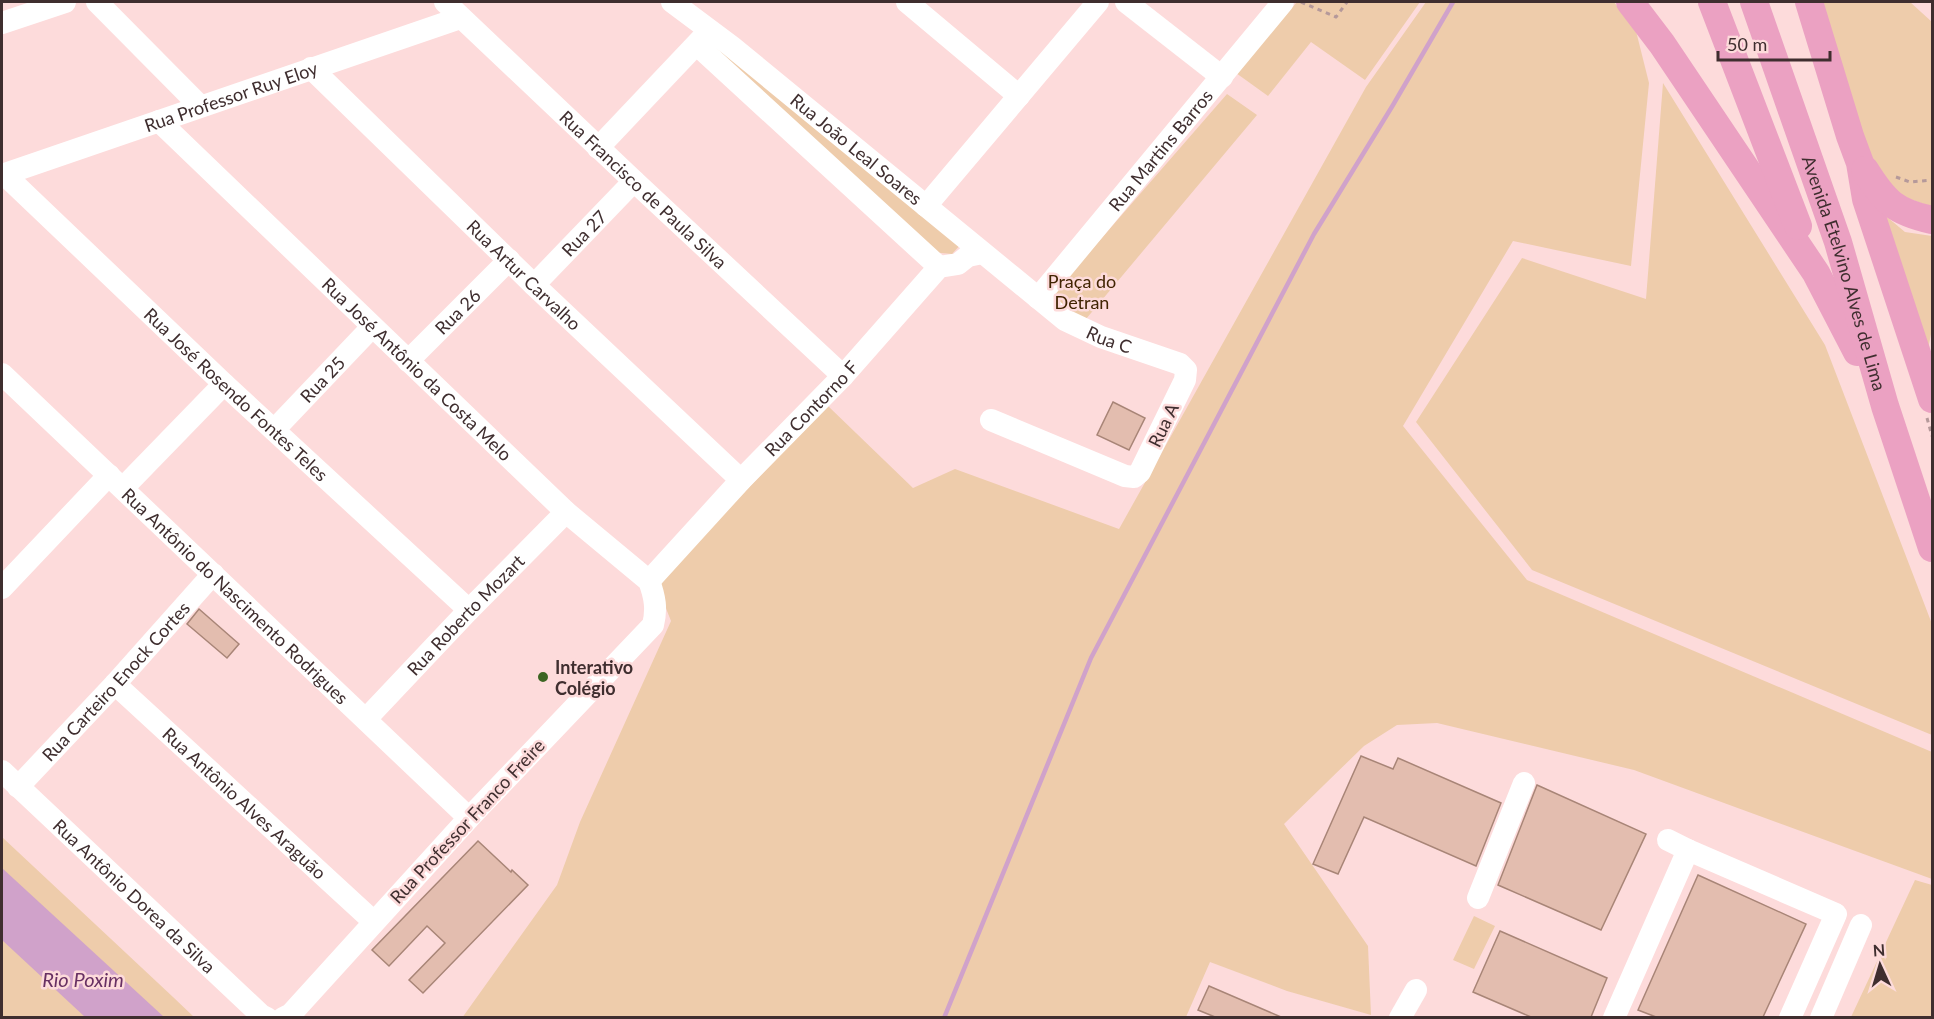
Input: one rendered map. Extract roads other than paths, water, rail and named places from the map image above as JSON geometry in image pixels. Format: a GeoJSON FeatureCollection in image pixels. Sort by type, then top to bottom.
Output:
{"type":"FeatureCollection","features":[{"type":"Feature","properties":{"kind":"main road"},"geometry":{"type":"LineString","coordinates":[[1630,2],[1662,44],[1816,273],[1885,406]]}},
{"type":"Feature","properties":{"kind":"main road"},"geometry":{"type":"LineString","coordinates":[[1712,2],[1816,273]]}},
{"type":"Feature","properties":{"kind":"main road","name":"Avenida Etelvino Alves de Lima"},"geometry":{"type":"LineString","coordinates":[[1754,2],[1838,242],[1885,406],[1932,548]]}},
{"type":"Feature","properties":{"kind":"main road"},"geometry":{"type":"LineString","coordinates":[[1809,2],[1860,163],[1866,199],[1932,399]]}},
{"type":"Feature","properties":{"kind":"main road"},"geometry":{"type":"LineString","coordinates":[[1860,163],[1888,203],[1911,215],[1932,220]]}},
{"type":"Feature","properties":{"kind":"street"},"geometry":{"type":"LineString","coordinates":[[2,22],[65,2]]}},
{"type":"Feature","properties":{"kind":"street"},"geometry":{"type":"LineString","coordinates":[[97,2],[200,106]]}},
{"type":"Feature","properties":{"kind":"street","name":"Rua João Leal Soares"},"geometry":{"type":"LineString","coordinates":[[672,2],[703,38],[939,267]]}},
{"type":"Feature","properties":{"kind":"street"},"geometry":{"type":"LineString","coordinates":[[907,2],[1019,96]]}},
{"type":"Feature","properties":{"kind":"street"},"geometry":{"type":"LineString","coordinates":[[926,206],[1098,2]]}},
{"type":"Feature","properties":{"kind":"street"},"geometry":{"type":"LineString","coordinates":[[1126,2],[1221,77]]}},
{"type":"Feature","properties":{"kind":"street","name":"Rua Martins Barros"},"geometry":{"type":"LineString","coordinates":[[1038,298],[1283,2]]}},
{"type":"Feature","properties":{"kind":"street","name":"Rua Professor Ruy Eloy"},"geometry":{"type":"LineString","coordinates":[[3,175],[310,68],[452,10]]}},
{"type":"Feature","properties":{"kind":"street","name":"Rua Francisco de Paula Silva"},"geometry":{"type":"LineString","coordinates":[[452,10],[843,376]]}},
{"type":"Feature","properties":{"kind":"street"},"geometry":{"type":"LineString","coordinates":[[598,148],[703,38]]}},
{"type":"Feature","properties":{"kind":"street","name":"Rua João Leal Soares"},"geometry":{"type":"LineString","coordinates":[[703,38],[730,46],[1038,298]]}},
{"type":"Feature","properties":{"kind":"street","name":"Rua Artur Carvalho"},"geometry":{"type":"LineString","coordinates":[[310,68],[534,285],[741,480]]}},
{"type":"Feature","properties":{"kind":"street","name":"Rua José Antônio da Costa Melo"},"geometry":{"type":"LineString","coordinates":[[159,121],[566,512],[649,581]]}},
{"type":"Feature","properties":{"kind":"street","name":"Rua José Rosendo Fontes Teles"},"geometry":{"type":"LineString","coordinates":[[3,175],[224,384],[469,610]]}},
{"type":"Feature","properties":{"kind":"street","name":"Rua 27"},"geometry":{"type":"LineString","coordinates":[[534,285],[634,182]]}},
{"type":"Feature","properties":{"kind":"street","name":"Rua Contorno F"},"geometry":{"type":"LineString","coordinates":[[649,581],[741,480],[843,376],[939,267],[958,264],[968,256],[982,254]]}},
{"type":"Feature","properties":{"kind":"street","name":"Rua 26"},"geometry":{"type":"LineString","coordinates":[[408,361],[509,260]]}},
{"type":"Feature","properties":{"kind":"street","name":"Rua C"},"geometry":{"type":"LineString","coordinates":[[1038,298],[1065,320],[1082,329],[1180,364],[1186,370]]}},
{"type":"Feature","properties":{"kind":"street","name":"Rua 25"},"geometry":{"type":"LineString","coordinates":[[274,430],[372,327]]}},
{"type":"Feature","properties":{"kind":"street","name":"Rua A"},"geometry":{"type":"LineString","coordinates":[[992,420],[1125,476],[1134,477],[1140,472],[1185,381],[1186,370]]}},
{"type":"Feature","properties":{"kind":"street","name":"Rua Antônio do Nascimento Rodrigues"},"geometry":{"type":"LineString","coordinates":[[2,375],[469,818]]}},
{"type":"Feature","properties":{"kind":"street"},"geometry":{"type":"LineString","coordinates":[[2,588],[224,384]]}},
{"type":"Feature","properties":{"kind":"street","name":"Rua Roberto Mozart"},"geometry":{"type":"LineString","coordinates":[[366,719],[566,512]]}},
{"type":"Feature","properties":{"kind":"street","name":"Rua Carteiro Enock Cortes"},"geometry":{"type":"LineString","coordinates":[[18,787],[115,684],[213,574]]}},
{"type":"Feature","properties":{"kind":"street","name":"Rua Professor Franco Freire"},"geometry":{"type":"LineString","coordinates":[[283,1017],[291,1014],[469,818],[653,625],[656,607],[649,581]]}},
{"type":"Feature","properties":{"kind":"street","name":"Rua Antônio Alves Araguão"},"geometry":{"type":"LineString","coordinates":[[115,684],[374,922]]}},
{"type":"Feature","properties":{"kind":"street","name":"Rua Antônio Dorea da Silva"},"geometry":{"type":"LineString","coordinates":[[2,771],[261,1015],[267,1017]]}},
{"type":"Feature","properties":{"kind":"street"},"geometry":{"type":"LineString","coordinates":[[1478,898],[1524,783]]}},
{"type":"Feature","properties":{"kind":"street"},"geometry":{"type":"LineString","coordinates":[[1668,840],[1836,914],[1790,1017]]}},
{"type":"Feature","properties":{"kind":"street"},"geometry":{"type":"LineString","coordinates":[[1614,1017],[1688,850]]}},
{"type":"Feature","properties":{"kind":"street"},"geometry":{"type":"LineString","coordinates":[[1821,1017],[1862,925]]}},
{"type":"Feature","properties":{"kind":"street"},"geometry":{"type":"LineString","coordinates":[[1400,1017],[1416,990]]}},
{"type":"Feature","properties":{"kind":"water","name":"Rio Poxim"},"geometry":{"type":"Polygon","coordinates":[[[2,868],[164,1017],[85,1017],[2,940],[2,868]]]}},
{"type":"Feature","properties":{"kind":"waterway"},"geometry":{"type":"LineString","coordinates":[[944,1018],[1091,658],[1314,234],[1453,2]]}},
{"type":"Feature","properties":{"kind":"place","name":"Interativo Colégio"},"geometry":{"type":"Point","coordinates":[543,677]}},
{"type":"Feature","properties":{"kind":"park label","name":"Praça do Detran"},"geometry":{"type":"Point","coordinates":[1082,291]}}]}
